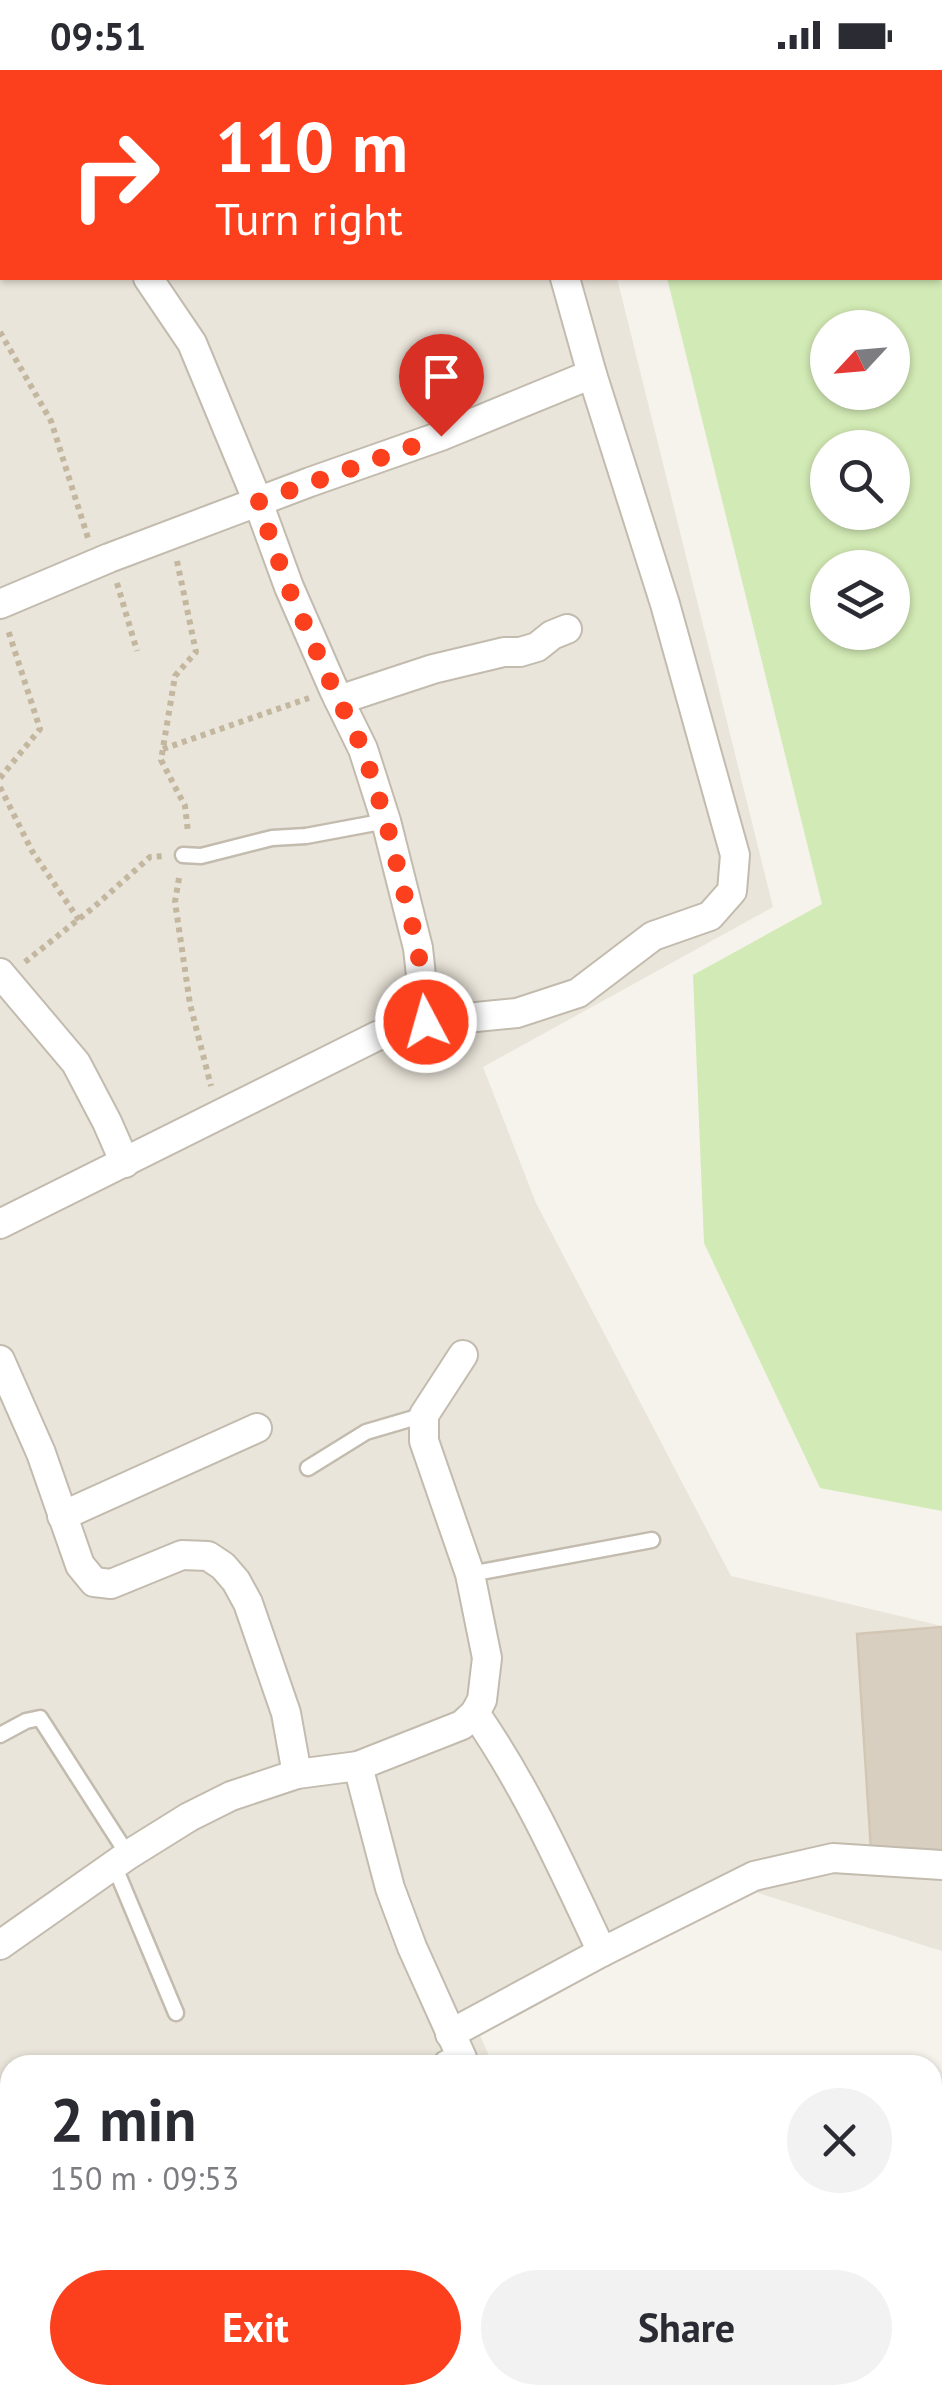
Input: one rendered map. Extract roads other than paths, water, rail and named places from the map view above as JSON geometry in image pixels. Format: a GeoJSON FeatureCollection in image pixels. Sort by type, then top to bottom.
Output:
{"type":"FeatureCollection","features":[{"type":"Feature","properties":{"kind":"street"},"geometry":{"type":"LineString","coordinates":[[149,280],[192,343],[258,502],[288,587],[363,749],[418,948],[426,1022]]}},
{"type":"Feature","properties":{"kind":"street"},"geometry":{"type":"LineString","coordinates":[[0,1224],[377,1036],[426,1022],[517,1013],[578,993],[653,936],[710,916],[732,892],[736,855],[567,280]]}},
{"type":"Feature","properties":{"kind":"street"},"geometry":{"type":"LineString","coordinates":[[3,613],[102,560],[441,436],[592,374]]}},
{"type":"Feature","properties":{"kind":"street"},"geometry":{"type":"LineString","coordinates":[[336,695],[504,652],[520,652],[537,647],[566,629]]}},
{"type":"Feature","properties":{"kind":"street"},"geometry":{"type":"LineString","coordinates":[[2,976],[76,1063],[126,1163]]}},
{"type":"Feature","properties":{"kind":"street"},"geometry":{"type":"LineString","coordinates":[[2,1938],[189,1817],[230,1796],[297,1774],[358,1766],[462,1724],[475,1713],[482,1700],[487,1658],[470,1574],[424,1441],[424,1415],[463,1355]]}},
{"type":"Feature","properties":{"kind":"street"},"geometry":{"type":"LineString","coordinates":[[0,1360],[41,1453],[80,1565],[94,1582],[112,1584],[182,1555],[208,1556],[236,1580],[248,1603],[286,1713],[297,1774]]}},
{"type":"Feature","properties":{"kind":"street"},"geometry":{"type":"LineString","coordinates":[[62,1516],[256,1428]]}},
{"type":"Feature","properties":{"kind":"street"},"geometry":{"type":"LineString","coordinates":[[475,1713],[538,1816],[602,1952]]}},
{"type":"Feature","properties":{"kind":"street"},"geometry":{"type":"LineString","coordinates":[[358,1766],[390,1888],[455,2055]]}},
{"type":"Feature","properties":{"kind":"street"},"geometry":{"type":"LineString","coordinates":[[456,2055],[602,1952],[754,1876],[833,1858],[942,1864]]}},
{"type":"Feature","properties":{"kind":"lane"},"geometry":{"type":"LineString","coordinates":[[183,855],[201,856],[272,838],[306,836],[386,821]]}},
{"type":"Feature","properties":{"kind":"lane"},"geometry":{"type":"LineString","coordinates":[[308,1468],[366,1432],[424,1415]]}},
{"type":"Feature","properties":{"kind":"lane"},"geometry":{"type":"LineString","coordinates":[[470,1574],[652,1540]]}},
{"type":"Feature","properties":{"kind":"lane"},"geometry":{"type":"LineString","coordinates":[[0,1735],[40,1718],[121,1860],[176,2013]]}}]}
